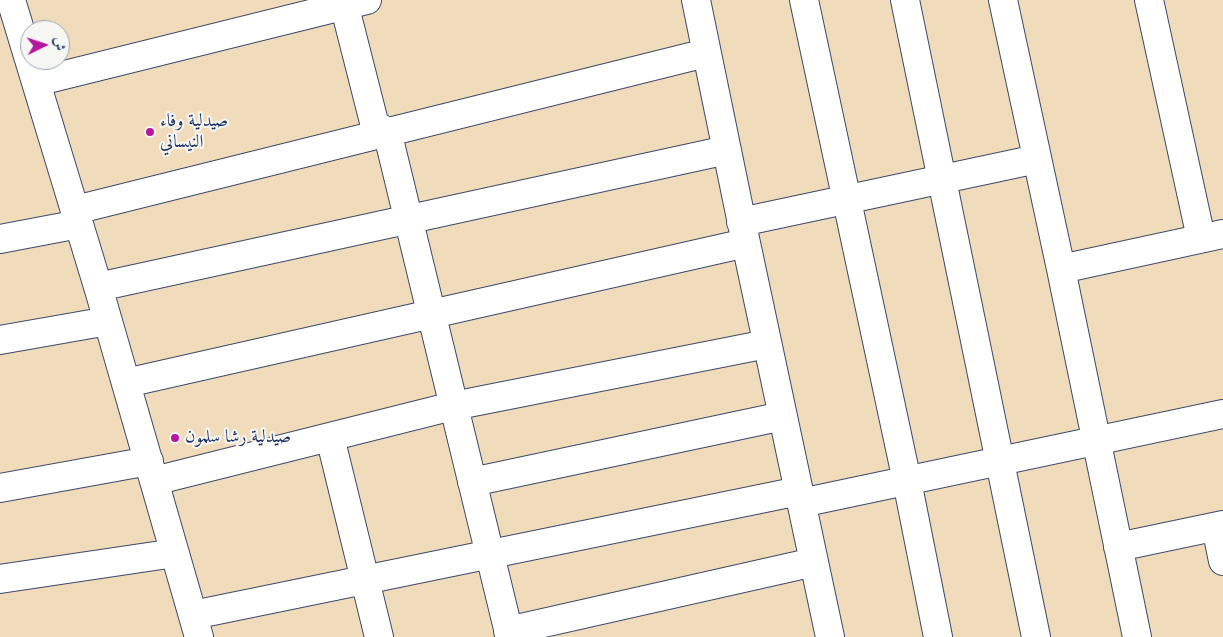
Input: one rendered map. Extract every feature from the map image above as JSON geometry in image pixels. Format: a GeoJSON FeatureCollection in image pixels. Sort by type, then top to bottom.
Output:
{"type":"FeatureCollection","features":[{"type":"Feature","properties":{"kind":"street"},"geometry":{"type":"LineString","coordinates":[[11,0],[152,471],[194,631],[364,580],[490,554],[800,497],[907,480],[1223,414]]}},
{"type":"Feature","properties":{"kind":"street"},"geometry":{"type":"LineString","coordinates":[[696,0],[830,637]]}},
{"type":"Feature","properties":{"kind":"street"},"geometry":{"type":"LineString","coordinates":[[804,0],[907,480],[938,637]]}},
{"type":"Feature","properties":{"kind":"street"},"geometry":{"type":"LineString","coordinates":[[905,0],[1036,637]]}},
{"type":"Feature","properties":{"kind":"street"},"geometry":{"type":"LineString","coordinates":[[1003,0],[1038,159],[1137,637]]}},
{"type":"Feature","properties":{"kind":"street"},"geometry":{"type":"LineString","coordinates":[[1061,269],[1212,236],[1149,0]]}},
{"type":"Feature","properties":{"kind":"street"},"geometry":{"type":"LineString","coordinates":[[36,82],[352,2],[375,126],[387,132],[509,634],[814,562]]}},
{"type":"Feature","properties":{"kind":"street"},"geometry":{"type":"LineString","coordinates":[[0,239],[387,132],[706,52]]}},
{"type":"Feature","properties":{"kind":"street"},"geometry":{"type":"LineString","coordinates":[[98,287],[727,150]]}},
{"type":"Feature","properties":{"kind":"street"},"geometry":{"type":"LineString","coordinates":[[126,383],[431,314],[744,232],[847,200],[1038,159]]}},
{"type":"Feature","properties":{"kind":"street"},"geometry":{"type":"LineString","coordinates":[[0,340],[108,322]]}},
{"type":"Feature","properties":{"kind":"street"},"geometry":{"type":"LineString","coordinates":[[0,488],[152,471],[330,437],[453,406],[767,344]]}},
{"type":"Feature","properties":{"kind":"street"},"geometry":{"type":"LineString","coordinates":[[472,482],[782,416]]}},
{"type":"Feature","properties":{"kind":"street"},"geometry":{"type":"LineString","coordinates":[[330,437],[379,637]]}},
{"type":"Feature","properties":{"kind":"street"},"geometry":{"type":"LineString","coordinates":[[1118,547],[1219,526],[1223,561]]}},
{"type":"Feature","properties":{"kind":"street"},"geometry":{"type":"LineString","coordinates":[[0,579],[175,553]]}},
{"type":"Feature","properties":{"kind":"place","name":"صيدلية وفاء النيساني"},"geometry":{"type":"Point","coordinates":[150,132]}},
{"type":"Feature","properties":{"kind":"place","name":"صيدلية رشا سلمون"},"geometry":{"type":"Point","coordinates":[175,438]}}]}
